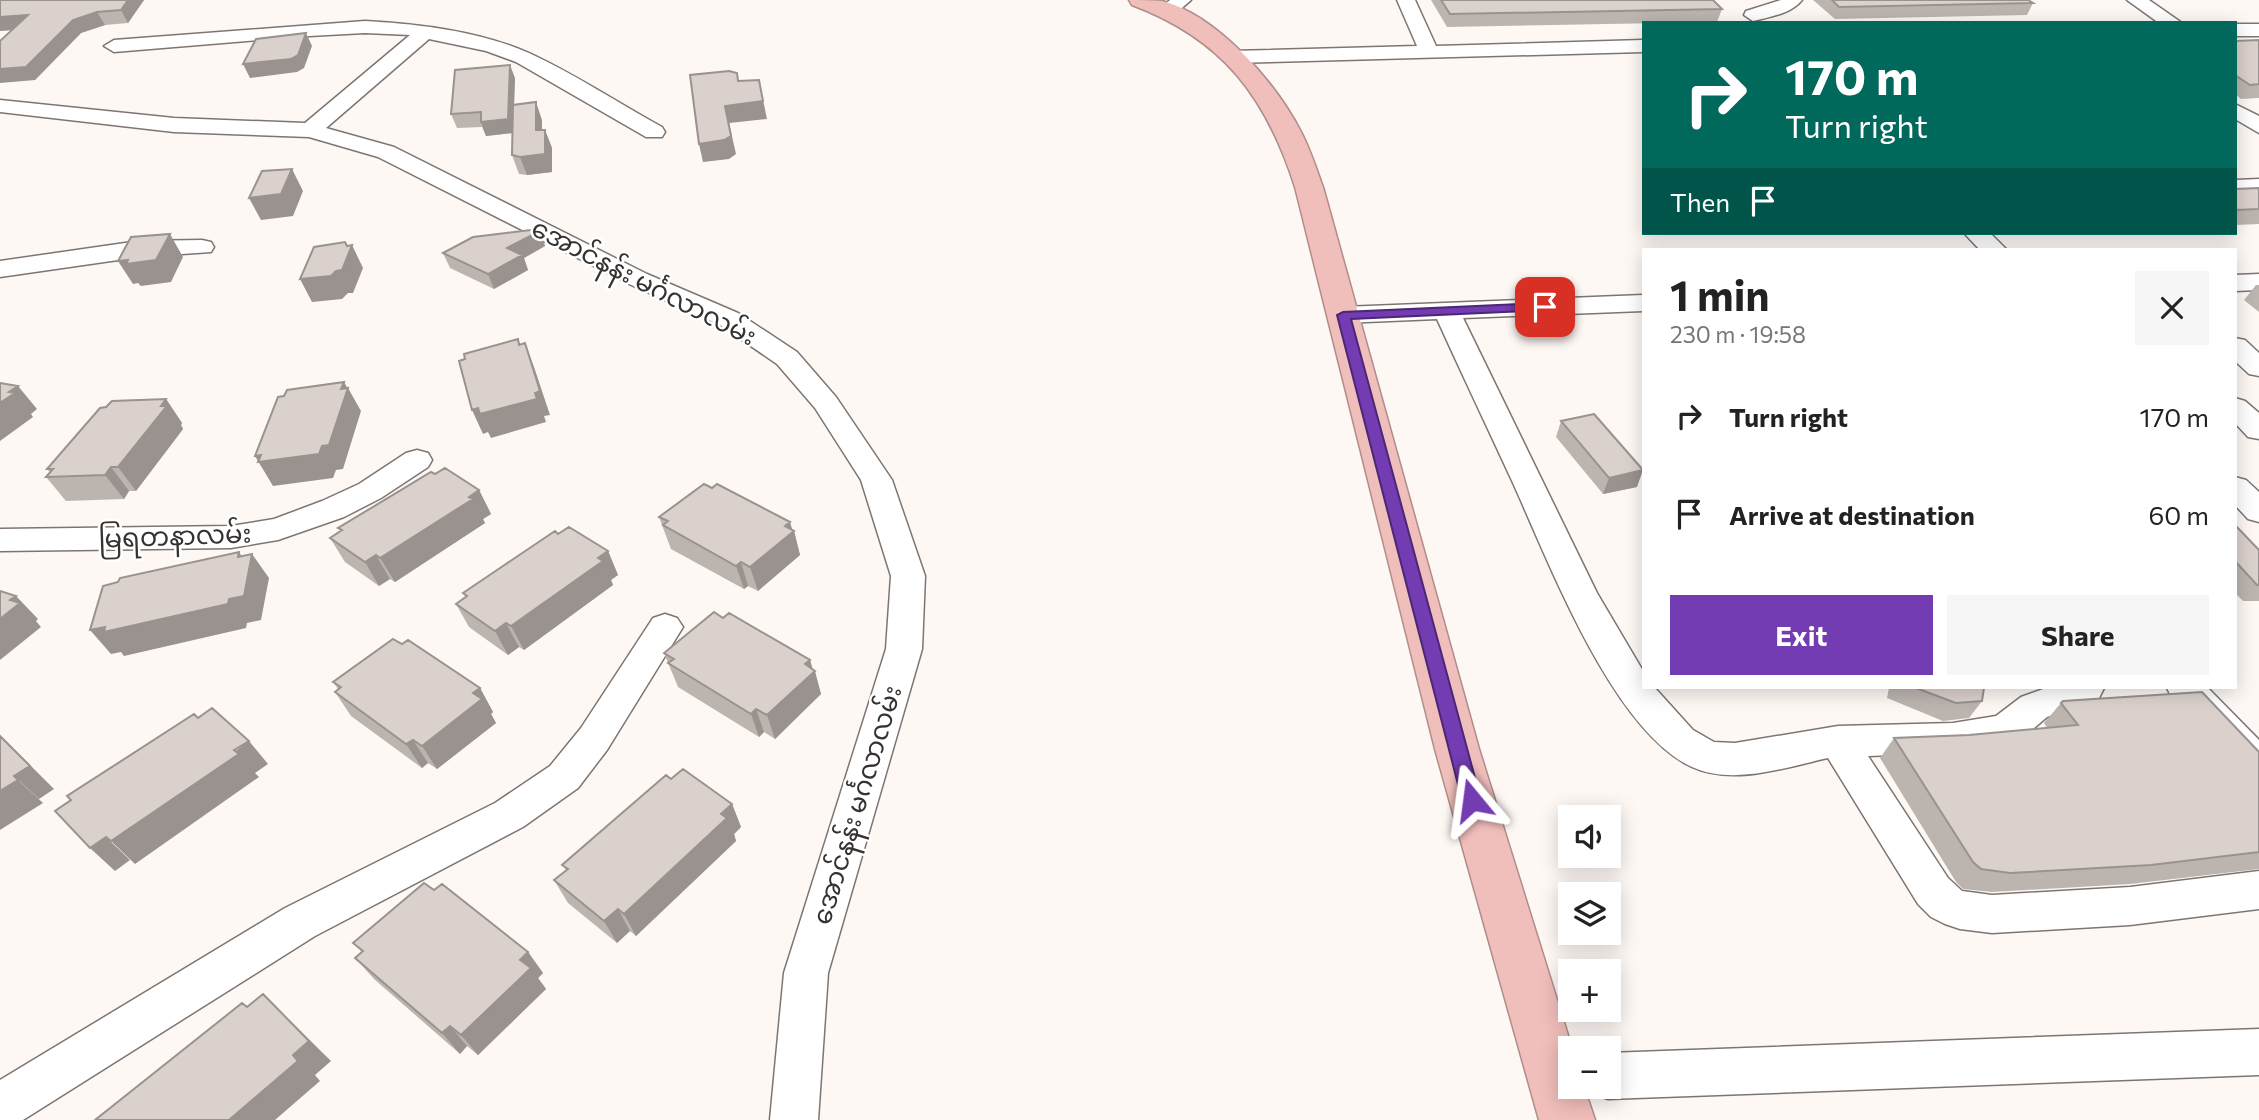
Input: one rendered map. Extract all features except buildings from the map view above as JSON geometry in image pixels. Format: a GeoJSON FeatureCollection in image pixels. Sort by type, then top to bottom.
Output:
{"type":"FeatureCollection","features":[{"type":"Feature","properties":{"kind":"highway"},"geometry":{"type":"LineString","coordinates":[[1164,3],[1207,32],[1256,83],[1287,129],[1309,187],[1457,749],[1558,1076]]}},
{"type":"Feature","properties":{"kind":"street"},"geometry":{"type":"LineString","coordinates":[[1406,0],[1429,51]]}},
{"type":"Feature","properties":{"kind":"street"},"geometry":{"type":"LineString","coordinates":[[1737,0],[1758,19],[1793,0]]}},
{"type":"Feature","properties":{"kind":"street"},"geometry":{"type":"LineString","coordinates":[[2136,0],[2170,21]]}},
{"type":"Feature","properties":{"kind":"street"},"geometry":{"type":"LineString","coordinates":[[114,47],[391,26],[491,46],[523,58],[654,132]]}},
{"type":"Feature","properties":{"kind":"street"},"geometry":{"type":"LineString","coordinates":[[2237,30],[2259,30]]}},
{"type":"Feature","properties":{"kind":"street"},"geometry":{"type":"LineString","coordinates":[[310,130],[423,34]]}},
{"type":"Feature","properties":{"kind":"street"},"geometry":{"type":"LineString","coordinates":[[1467,38],[1521,51],[1640,46]]}},
{"type":"Feature","properties":{"kind":"street"},"geometry":{"type":"LineString","coordinates":[[1231,57],[1640,46]]}},
{"type":"Feature","properties":{"kind":"street"},"geometry":{"type":"LineString","coordinates":[[1488,68],[1521,51]]}},
{"type":"Feature","properties":{"kind":"street","name":"အောင်နန်း မင်္ဂလာလမ်း"},"geometry":{"type":"LineString","coordinates":[[0,106],[174,125],[310,130],[386,152],[638,279],[729,319],[787,358],[825,402],[876,480],[908,576],[904,649],[806,973],[794,1120]]}},
{"type":"Feature","properties":{"kind":"street"},"geometry":{"type":"LineString","coordinates":[[2237,187],[2259,186]]}},
{"type":"Feature","properties":{"kind":"street"},"geometry":{"type":"LineString","coordinates":[[1978,235],[1992,248]]}},
{"type":"Feature","properties":{"kind":"street"},"geometry":{"type":"LineString","coordinates":[[0,269],[139,249],[202,247]]}},
{"type":"Feature","properties":{"kind":"street"},"geometry":{"type":"LineString","coordinates":[[2237,283],[2259,282]]}},
{"type":"Feature","properties":{"kind":"street"},"geometry":{"type":"LineString","coordinates":[[1343,315],[1642,303]]}},
{"type":"Feature","properties":{"kind":"street"},"geometry":{"type":"LineString","coordinates":[[1446,311],[1595,624],[1657,718],[1682,743],[1706,756],[1732,758],[1838,741],[1952,738],[2007,730],[2034,707],[2083,689]]}},
{"type":"Feature","properties":{"kind":"street"},"geometry":{"type":"LineString","coordinates":[[2237,348],[2259,368]]}},
{"type":"Feature","properties":{"kind":"street"},"geometry":{"type":"LineString","coordinates":[[2237,409],[2259,430]]}},
{"type":"Feature","properties":{"kind":"street","name":"မြရတနာလမ်း"},"geometry":{"type":"LineString","coordinates":[[0,540],[231,537],[278,529],[358,497],[417,460]]}},
{"type":"Feature","properties":{"kind":"street"},"geometry":{"type":"LineString","coordinates":[[2237,473],[2259,471]]}},
{"type":"Feature","properties":{"kind":"street"},"geometry":{"type":"LineString","coordinates":[[2237,489],[2259,511]]}},
{"type":"Feature","properties":{"kind":"street"},"geometry":{"type":"LineString","coordinates":[[0,1107],[300,922],[509,815],[564,777],[594,739],[664,627]]}},
{"type":"Feature","properties":{"kind":"street"},"geometry":{"type":"LineString","coordinates":[[2186,689],[2259,765]]}},
{"type":"Feature","properties":{"kind":"street"},"geometry":{"type":"LineString","coordinates":[[1838,741],[1933,891],[1946,904],[1960,910],[1992,914],[2130,906],[2259,890]]}},
{"type":"Feature","properties":{"kind":"street"},"geometry":{"type":"LineString","coordinates":[[1621,1076],[2259,1052]]}},
{"type":"Feature","properties":{"kind":"route"},"geometry":{"type":"LineString","coordinates":[[1472,800],[1343,315],[1545,307]]}}]}
